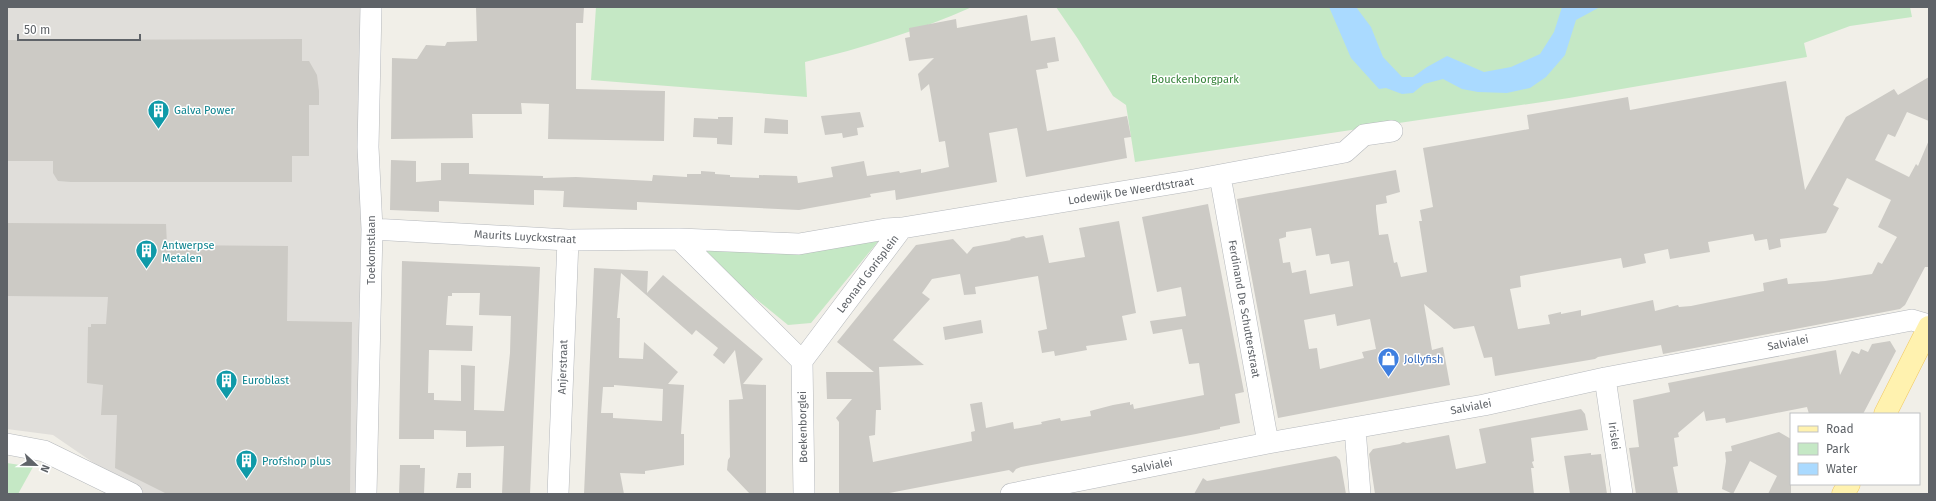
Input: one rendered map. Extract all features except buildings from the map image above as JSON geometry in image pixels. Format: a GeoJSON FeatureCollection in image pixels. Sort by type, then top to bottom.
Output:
{"type":"FeatureCollection","features":[{"type":"Feature","properties":{"kind":"main road"},"geometry":{"type":"LineString","coordinates":[[1886,413],[1929,326]]}},
{"type":"Feature","properties":{"kind":"main road"},"geometry":{"type":"LineString","coordinates":[[1843,494],[1848,485]]}},
{"type":"Feature","properties":{"kind":"street","name":"Toekomstlaan"},"geometry":{"type":"LineString","coordinates":[[366,494],[372,229],[368,147],[370,7]]}},
{"type":"Feature","properties":{"kind":"street","name":"Lodewijk De Weerdtstraat"},"geometry":{"type":"LineString","coordinates":[[902,228],[1220,176],[1345,152],[1355,141],[1364,135],[1392,131]]}},
{"type":"Feature","properties":{"kind":"street","name":"Ferdinand De Schutterstraat"},"geometry":{"type":"LineString","coordinates":[[1220,176],[1268,443]]}},
{"type":"Feature","properties":{"kind":"street","name":"Leonard Gorisplein"},"geometry":{"type":"LineString","coordinates":[[679,239],[799,244],[886,228],[902,228]]}},
{"type":"Feature","properties":{"kind":"street","name":"Leonard Gorisplein"},"geometry":{"type":"LineString","coordinates":[[802,361],[902,228]]}},
{"type":"Feature","properties":{"kind":"street","name":"Maurits Luyckxstraat"},"geometry":{"type":"LineString","coordinates":[[372,229],[568,240],[679,239]]}},
{"type":"Feature","properties":{"kind":"street"},"geometry":{"type":"LineString","coordinates":[[679,239],[802,361]]}},
{"type":"Feature","properties":{"kind":"street","name":"Anjerstraat"},"geometry":{"type":"LineString","coordinates":[[558,494],[568,240]]}},
{"type":"Feature","properties":{"kind":"street","name":"Salvialei"},"geometry":{"type":"LineString","coordinates":[[1011,494],[1268,443],[1484,405],[1606,378],[1912,320],[1929,326]]}},
{"type":"Feature","properties":{"kind":"street","name":"Boekenborglei"},"geometry":{"type":"LineString","coordinates":[[802,361],[804,494]]}},
{"type":"Feature","properties":{"kind":"street","name":"Irislei"},"geometry":{"type":"LineString","coordinates":[[1606,378],[1622,494]]}},
{"type":"Feature","properties":{"kind":"street"},"geometry":{"type":"LineString","coordinates":[[1355,428],[1360,494]]}},
{"type":"Feature","properties":{"kind":"street"},"geometry":{"type":"LineString","coordinates":[[7,444],[44,451],[132,494]]}},
{"type":"Feature","properties":{"kind":"shaded area"},"geometry":{"type":"Polygon","coordinates":[[[7,7],[365,7],[356,494],[139,494],[53,435],[7,429],[7,7]]]}},
{"type":"Feature","properties":{"kind":"green space"},"geometry":{"type":"Polygon","coordinates":[[[596,7],[972,7],[931,24],[890,38],[805,62],[807,97],[591,80],[596,7]]]}},
{"type":"Feature","properties":{"kind":"green space","name":"Bouckenborgpark"},"geometry":{"type":"Polygon","coordinates":[[[1056,7],[1910,7],[1912,17],[1850,26],[1804,43],[1807,57],[1569,98],[1135,162],[1126,105],[1113,96],[1078,39],[1056,7]]]}},
{"type":"Feature","properties":{"kind":"green space"},"geometry":{"type":"Polygon","coordinates":[[[885,233],[811,323],[788,325],[706,258],[705,242],[885,233]]]}},
{"type":"Feature","properties":{"kind":"green space"},"geometry":{"type":"Polygon","coordinates":[[[7,463],[33,467],[18,494],[7,494],[7,463]]]}},
{"type":"Feature","properties":{"kind":"water"},"geometry":{"type":"Polygon","coordinates":[[[1329,7],[1356,7],[1371,27],[1383,57],[1402,77],[1413,77],[1447,56],[1484,72],[1511,67],[1540,54],[1554,32],[1562,7],[1600,7],[1576,20],[1565,55],[1546,77],[1530,88],[1507,93],[1478,92],[1462,89],[1443,79],[1424,84],[1413,93],[1402,94],[1386,88],[1379,89],[1351,58],[1329,7]]]}},
{"type":"Feature","properties":{"kind":"place","name":"Galva Power"},"geometry":{"type":"Point","coordinates":[158,130]}},
{"type":"Feature","properties":{"kind":"place","name":"Antwerpse Metalen"},"geometry":{"type":"Point","coordinates":[147,270]}},
{"type":"Feature","properties":{"kind":"place","name":"Jollyfish"},"geometry":{"type":"Point","coordinates":[1389,378]}},
{"type":"Feature","properties":{"kind":"place","name":"Euroblast"},"geometry":{"type":"Point","coordinates":[227,400]}},
{"type":"Feature","properties":{"kind":"place","name":"Profshop plus"},"geometry":{"type":"Point","coordinates":[246,480]}}]}
